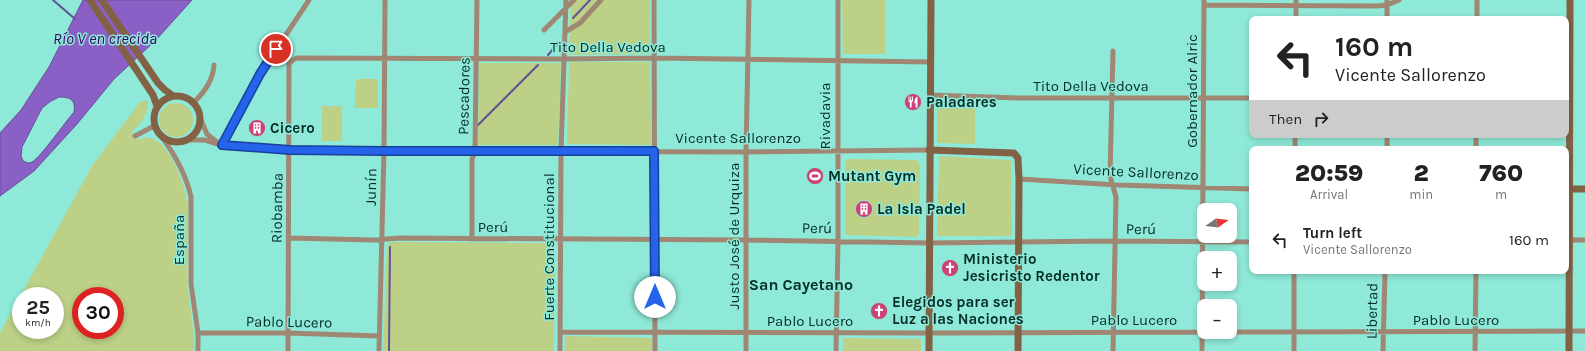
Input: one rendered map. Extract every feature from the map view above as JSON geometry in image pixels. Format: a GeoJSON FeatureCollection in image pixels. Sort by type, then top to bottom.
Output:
{"type":"FeatureCollection","features":[{"type":"Feature","properties":{"kind":"main road"},"geometry":{"type":"LineString","coordinates":[[90,0],[149,89],[157,106]]}},
{"type":"Feature","properties":{"kind":"main road"},"geometry":{"type":"LineString","coordinates":[[102,0],[158,83],[172,95],[183,96],[193,103],[199,113],[200,118],[198,129],[192,137],[186,140],[175,142],[162,137],[154,126],[154,115],[157,106],[162,100],[172,95]]}},
{"type":"Feature","properties":{"kind":"main road"},"geometry":{"type":"LineString","coordinates":[[929,351],[931,0]]}},
{"type":"Feature","properties":{"kind":"main road"},"geometry":{"type":"LineString","coordinates":[[1569,46],[1570,0]]}},
{"type":"Feature","properties":{"kind":"main road","name":"Vicente Sallorenzo"},"geometry":{"type":"LineString","coordinates":[[929,150],[1014,153],[1018,158],[1019,179]]}},
{"type":"Feature","properties":{"kind":"main road"},"geometry":{"type":"LineString","coordinates":[[1018,351],[1019,179]]}},
{"type":"Feature","properties":{"kind":"main road"},"geometry":{"type":"LineString","coordinates":[[1569,189],[1585,189]]}},
{"type":"Feature","properties":{"kind":"main road"},"geometry":{"type":"LineString","coordinates":[[1569,214],[1570,351]]}},
{"type":"Feature","properties":{"kind":"street"},"geometry":{"type":"LineString","coordinates":[[200,118],[207,134],[222,145],[260,74],[309,0]]}},
{"type":"Feature","properties":{"kind":"street","name":"Junín"},"geometry":{"type":"LineString","coordinates":[[379,351],[384,151],[385,0]]}},
{"type":"Feature","properties":{"kind":"street","name":"Pescadores"},"geometry":{"type":"LineString","coordinates":[[472,239],[472,159],[475,151],[477,0]]}},
{"type":"Feature","properties":{"kind":"street","name":"Fuerte Constitucional"},"geometry":{"type":"LineString","coordinates":[[560,351],[561,151],[566,0]]}},
{"type":"Feature","properties":{"kind":"street"},"geometry":{"type":"LineString","coordinates":[[544,30],[574,0]]}},
{"type":"Feature","properties":{"kind":"street"},"geometry":{"type":"LineString","coordinates":[[566,32],[580,23],[601,0]]}},
{"type":"Feature","properties":{"kind":"street"},"geometry":{"type":"LineString","coordinates":[[654,0],[655,351]]}},
{"type":"Feature","properties":{"kind":"street","name":"Justo José de Urquiza"},"geometry":{"type":"LineString","coordinates":[[746,351],[746,152],[749,0]]}},
{"type":"Feature","properties":{"kind":"street","name":"Rivadavia"},"geometry":{"type":"LineString","coordinates":[[836,351],[838,241],[838,0]]}},
{"type":"Feature","properties":{"kind":"street"},"geometry":{"type":"LineString","coordinates":[[1296,0],[1296,16]]}},
{"type":"Feature","properties":{"kind":"street"},"geometry":{"type":"LineString","coordinates":[[1204,2],[1296,6],[1387,3],[1400,0]]}},
{"type":"Feature","properties":{"kind":"street"},"geometry":{"type":"LineString","coordinates":[[1476,16],[1477,0]]}},
{"type":"Feature","properties":{"kind":"street","name":"Gobernador Alric"},"geometry":{"type":"LineString","coordinates":[[1204,2],[1204,203]]}},
{"type":"Feature","properties":{"kind":"street"},"geometry":{"type":"LineString","coordinates":[[1387,3],[1387,16]]}},
{"type":"Feature","properties":{"kind":"street"},"geometry":{"type":"LineString","coordinates":[[1113,52],[1110,176],[1116,197],[1113,351]]}},
{"type":"Feature","properties":{"kind":"street","name":"Tito Della Vedova"},"geometry":{"type":"LineString","coordinates":[[289,64],[298,58],[654,58],[930,62]]}},
{"type":"Feature","properties":{"kind":"street","name":"Riobamba"},"geometry":{"type":"LineString","coordinates":[[288,351],[290,150],[289,64]]}},
{"type":"Feature","properties":{"kind":"street"},"geometry":{"type":"LineString","coordinates":[[193,103],[206,87],[214,72],[214,65]]}},
{"type":"Feature","properties":{"kind":"street","name":"Tito Della Vedova"},"geometry":{"type":"LineString","coordinates":[[930,96],[1111,99],[1249,98]]}},
{"type":"Feature","properties":{"kind":"street"},"geometry":{"type":"LineString","coordinates":[[135,136],[154,126]]}},
{"type":"Feature","properties":{"kind":"street","name":"España"},"geometry":{"type":"LineString","coordinates":[[162,137],[176,157],[182,169],[191,197],[191,284],[198,333],[198,351]]}},
{"type":"Feature","properties":{"kind":"street","name":"Vicente Sallorenzo"},"geometry":{"type":"LineString","coordinates":[[186,140],[205,140],[222,145],[290,150],[746,152],[929,150]]}},
{"type":"Feature","properties":{"kind":"street","name":"Vicente Sallorenzo"},"geometry":{"type":"LineString","coordinates":[[1019,179],[1249,189]]}},
{"type":"Feature","properties":{"kind":"street","name":"Perú"},"geometry":{"type":"LineString","coordinates":[[289,238],[746,240],[929,243],[1114,241],[1197,242]]}},
{"type":"Feature","properties":{"kind":"street"},"geometry":{"type":"LineString","coordinates":[[1570,240],[1585,240]]}},
{"type":"Feature","properties":{"kind":"street","name":"Perú"},"geometry":{"type":"LineString","coordinates":[[1237,242],[1249,242]]}},
{"type":"Feature","properties":{"kind":"street","name":"Gobernador Alric"},"geometry":{"type":"LineString","coordinates":[[1203,243],[1203,299]]}},
{"type":"Feature","properties":{"kind":"street"},"geometry":{"type":"LineString","coordinates":[[1294,274],[1294,351]]}},
{"type":"Feature","properties":{"kind":"street","name":"Libertad"},"geometry":{"type":"LineString","coordinates":[[1383,351],[1385,274]]}},
{"type":"Feature","properties":{"kind":"street"},"geometry":{"type":"LineString","coordinates":[[1476,274],[1476,351]]}},
{"type":"Feature","properties":{"kind":"street","name":"Pablo Lucero"},"geometry":{"type":"LineString","coordinates":[[1237,332],[1585,331]]}},
{"type":"Feature","properties":{"kind":"street","name":"Pablo Lucero"},"geometry":{"type":"LineString","coordinates":[[560,332],[1197,332]]}},
{"type":"Feature","properties":{"kind":"street","name":"Pablo Lucero"},"geometry":{"type":"LineString","coordinates":[[198,333],[288,333],[379,336]]}},
{"type":"Feature","properties":{"kind":"street","name":"Gobernador Alric"},"geometry":{"type":"LineString","coordinates":[[1202,351],[1203,339]]}},
{"type":"Feature","properties":{"kind":"green space"},"geometry":{"type":"Polygon","coordinates":[[[571,0],[650,0],[650,54],[569,55],[571,0]]]}},
{"type":"Feature","properties":{"kind":"green space"},"geometry":{"type":"Polygon","coordinates":[[[842,0],[885,0],[885,54],[843,54],[842,0]]]}},
{"type":"Feature","properties":{"kind":"green space"},"geometry":{"type":"Polygon","coordinates":[[[569,62],[650,62],[651,145],[567,144],[569,62]]]}},
{"type":"Feature","properties":{"kind":"green space"},"geometry":{"type":"Polygon","coordinates":[[[479,63],[561,63],[558,145],[478,145],[479,63]]]}},
{"type":"Feature","properties":{"kind":"green space"},"geometry":{"type":"Polygon","coordinates":[[[356,79],[378,79],[378,108],[355,108],[356,79]]]}},
{"type":"Feature","properties":{"kind":"green space"},"geometry":{"type":"Polygon","coordinates":[[[148,100],[146,114],[142,121],[132,131],[138,140],[150,138],[158,141],[176,166],[184,188],[188,205],[187,283],[194,335],[194,351],[0,351],[0,333],[12,311],[12,339],[64,339],[64,287],[25,287],[92,166],[140,102],[148,100]]]}},
{"type":"Feature","properties":{"kind":"green space"},"geometry":{"type":"Polygon","coordinates":[[[173,103],[179,103],[183,104],[190,110],[193,120],[192,127],[186,134],[179,137],[173,137],[169,136],[162,130],[159,123],[159,117],[160,113],[166,106],[173,103]]]}},
{"type":"Feature","properties":{"kind":"green space"},"geometry":{"type":"Polygon","coordinates":[[[937,103],[975,103],[975,144],[937,143],[937,103]]]}},
{"type":"Feature","properties":{"kind":"green space"},"geometry":{"type":"Polygon","coordinates":[[[322,106],[342,106],[342,141],[322,141],[322,106]]]}},
{"type":"Feature","properties":{"kind":"green space"},"geometry":{"type":"Polygon","coordinates":[[[939,156],[1011,160],[1012,236],[937,236],[939,156]]]}},
{"type":"Feature","properties":{"kind":"green space","name":"La Isla Padel"},"geometry":{"type":"Polygon","coordinates":[[[848,159],[917,160],[920,164],[919,234],[916,237],[847,235],[845,233],[845,162],[848,159]]]}},
{"type":"Feature","properties":{"kind":"green space"},"geometry":{"type":"Polygon","coordinates":[[[391,242],[555,243],[554,351],[383,351],[387,246],[391,242]]]}},
{"type":"Feature","properties":{"kind":"green space"},"geometry":{"type":"Polygon","coordinates":[[[565,336],[652,338],[652,351],[565,351],[565,336]]]}},
{"type":"Feature","properties":{"kind":"green space"},"geometry":{"type":"Polygon","coordinates":[[[843,338],[921,339],[921,351],[843,351],[843,338]]]}},
{"type":"Feature","properties":{"kind":"water","name":"Río V en crecida"},"geometry":{"type":"Polygon","coordinates":[[[83,0],[192,0],[155,41],[114,79],[77,124],[34,171],[0,196],[0,133],[21,110],[49,67],[83,0]],[[59,97],[51,101],[42,108],[22,147],[21,156],[23,161],[30,163],[36,159],[74,112],[72,100],[59,97]]]}},
{"type":"Feature","properties":{"kind":"waterway"},"geometry":{"type":"LineString","coordinates":[[53,0],[75,19]]}},
{"type":"Feature","properties":{"kind":"waterway"},"geometry":{"type":"LineString","coordinates":[[573,18],[590,0]]}},
{"type":"Feature","properties":{"kind":"waterway"},"geometry":{"type":"LineString","coordinates":[[548,55],[559,42]]}},
{"type":"Feature","properties":{"kind":"waterway"},"geometry":{"type":"LineString","coordinates":[[477,126],[538,65]]}},
{"type":"Feature","properties":{"kind":"waterway"},"geometry":{"type":"LineString","coordinates":[[389,351],[390,247]]}},
{"type":"Feature","properties":{"kind":"place","name":"Paladares"},"geometry":{"type":"Point","coordinates":[913,102]}},
{"type":"Feature","properties":{"kind":"place","name":"Cicero"},"geometry":{"type":"Point","coordinates":[257,128]}},
{"type":"Feature","properties":{"kind":"place","name":"Mutant Gym"},"geometry":{"type":"Point","coordinates":[815,176]}},
{"type":"Feature","properties":{"kind":"place","name":"La Isla Padel"},"geometry":{"type":"Point","coordinates":[864,209]}},
{"type":"Feature","properties":{"kind":"place","name":"Ministerio Jesicristo Redentor"},"geometry":{"type":"Point","coordinates":[950,268]}},
{"type":"Feature","properties":{"kind":"place","name":"Elegidos para ser Luz a las Naciones"},"geometry":{"type":"Point","coordinates":[879,311]}},
{"type":"Feature","properties":{"kind":"district","name":"San Cayetano"},"geometry":{"type":"Point","coordinates":[801,284]}},
{"type":"Feature","properties":{"kind":"route"},"geometry":{"type":"LineString","coordinates":[[276,49],[260,74],[222,145],[290,150],[654,151],[655,297]]}}]}
